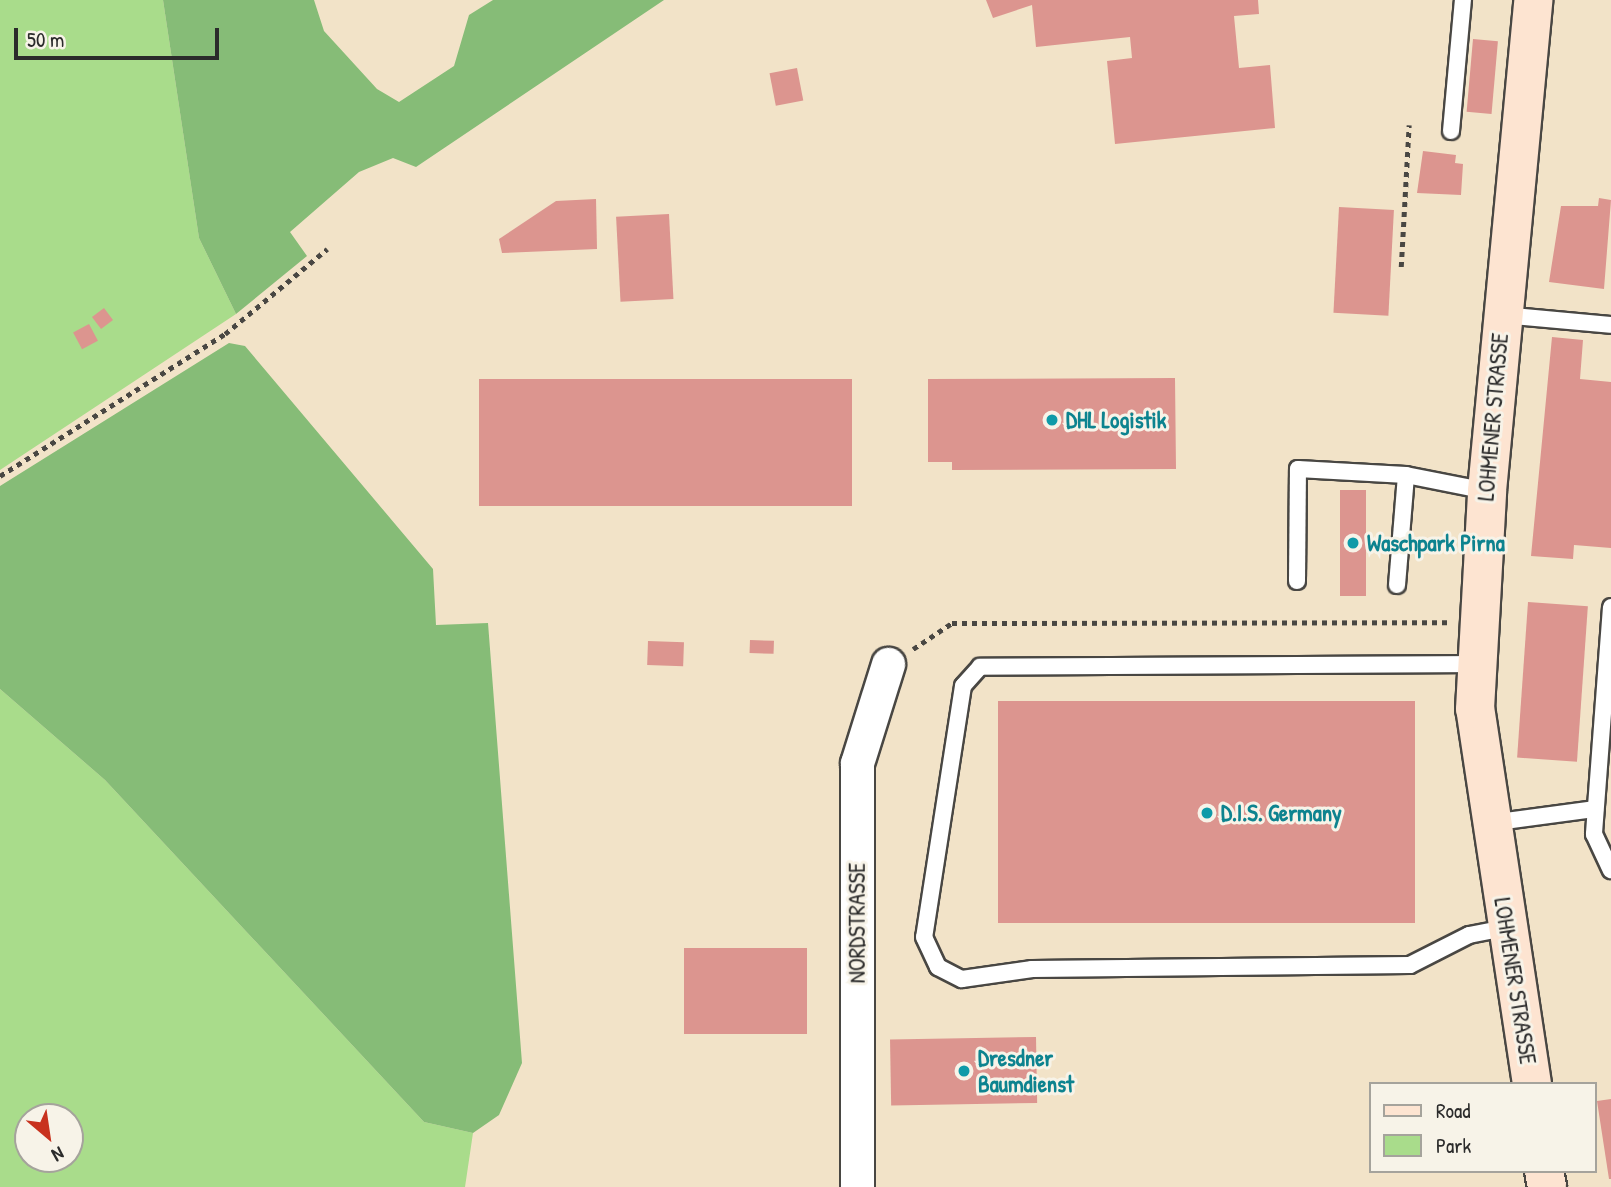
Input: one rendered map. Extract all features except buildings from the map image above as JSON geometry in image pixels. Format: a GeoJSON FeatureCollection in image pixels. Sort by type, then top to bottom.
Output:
{"type":"FeatureCollection","features":[{"type":"Feature","properties":{"kind":"main road","name":"LOHMENER STRASSE"},"geometry":{"type":"LineString","coordinates":[[1530,1],[1487,491],[1475,664],[1490,823],[1532,1082]]}},
{"type":"Feature","properties":{"kind":"street","name":"NORDSTRASSE"},"geometry":{"type":"LineString","coordinates":[[858,1187],[857,763],[888,664]]}},
{"type":"Feature","properties":{"kind":"lane"},"geometry":{"type":"LineString","coordinates":[[1451,131],[1463,0]]}},
{"type":"Feature","properties":{"kind":"lane"},"geometry":{"type":"LineString","coordinates":[[1502,315],[1611,325]]}},
{"type":"Feature","properties":{"kind":"lane"},"geometry":{"type":"LineString","coordinates":[[1297,581],[1298,469],[1406,475],[1487,491]]}},
{"type":"Feature","properties":{"kind":"lane"},"geometry":{"type":"LineString","coordinates":[[1397,585],[1406,475]]}},
{"type":"Feature","properties":{"kind":"lane"},"geometry":{"type":"LineString","coordinates":[[1611,607],[1595,809],[1597,848],[1611,870]]}},
{"type":"Feature","properties":{"kind":"lane"},"geometry":{"type":"LineString","coordinates":[[1475,664],[980,667],[963,685],[924,937],[928,953],[949,975],[984,978],[1032,969],[1410,965],[1469,935],[1507,928]]}},
{"type":"Feature","properties":{"kind":"lane"},"geometry":{"type":"LineString","coordinates":[[1490,823],[1595,809]]}},
{"type":"Feature","properties":{"kind":"path"},"geometry":{"type":"LineString","coordinates":[[1401,267],[1409,125]]}},
{"type":"Feature","properties":{"kind":"path"},"geometry":{"type":"LineString","coordinates":[[0,476],[225,334],[327,249]]}},
{"type":"Feature","properties":{"kind":"path"},"geometry":{"type":"LineString","coordinates":[[888,664],[952,623],[1478,622]]}},
{"type":"Feature","properties":{"kind":"green space"},"geometry":{"type":"Polygon","coordinates":[[[0,0],[163,0],[199,238],[236,314],[0,470],[0,0]]]}},
{"type":"Feature","properties":{"kind":"green space"},"geometry":{"type":"Polygon","coordinates":[[[163,0],[314,0],[324,31],[377,89],[399,102],[454,66],[469,15],[493,0],[664,0],[416,167],[393,158],[359,172],[290,232],[307,256],[236,314],[199,238],[163,0]]]}},
{"type":"Feature","properties":{"kind":"green space"},"geometry":{"type":"Polygon","coordinates":[[[229,343],[245,346],[433,569],[436,625],[488,623],[522,1063],[499,1115],[473,1133],[424,1122],[105,780],[0,689],[0,486],[229,343]]]}},
{"type":"Feature","properties":{"kind":"green space"},"geometry":{"type":"Polygon","coordinates":[[[0,689],[105,780],[424,1122],[473,1133],[465,1187],[0,1187],[0,689]]]}},
{"type":"Feature","properties":{"kind":"place","name":"DHL Logistik"},"geometry":{"type":"Point","coordinates":[1052,420]}},
{"type":"Feature","properties":{"kind":"place","name":"Waschpark Pirna"},"geometry":{"type":"Point","coordinates":[1353,543]}},
{"type":"Feature","properties":{"kind":"place","name":"D.I.S. Germany"},"geometry":{"type":"Point","coordinates":[1207,813]}},
{"type":"Feature","properties":{"kind":"place","name":"Dresdner Baumdienst"},"geometry":{"type":"Point","coordinates":[964,1071]}}]}
